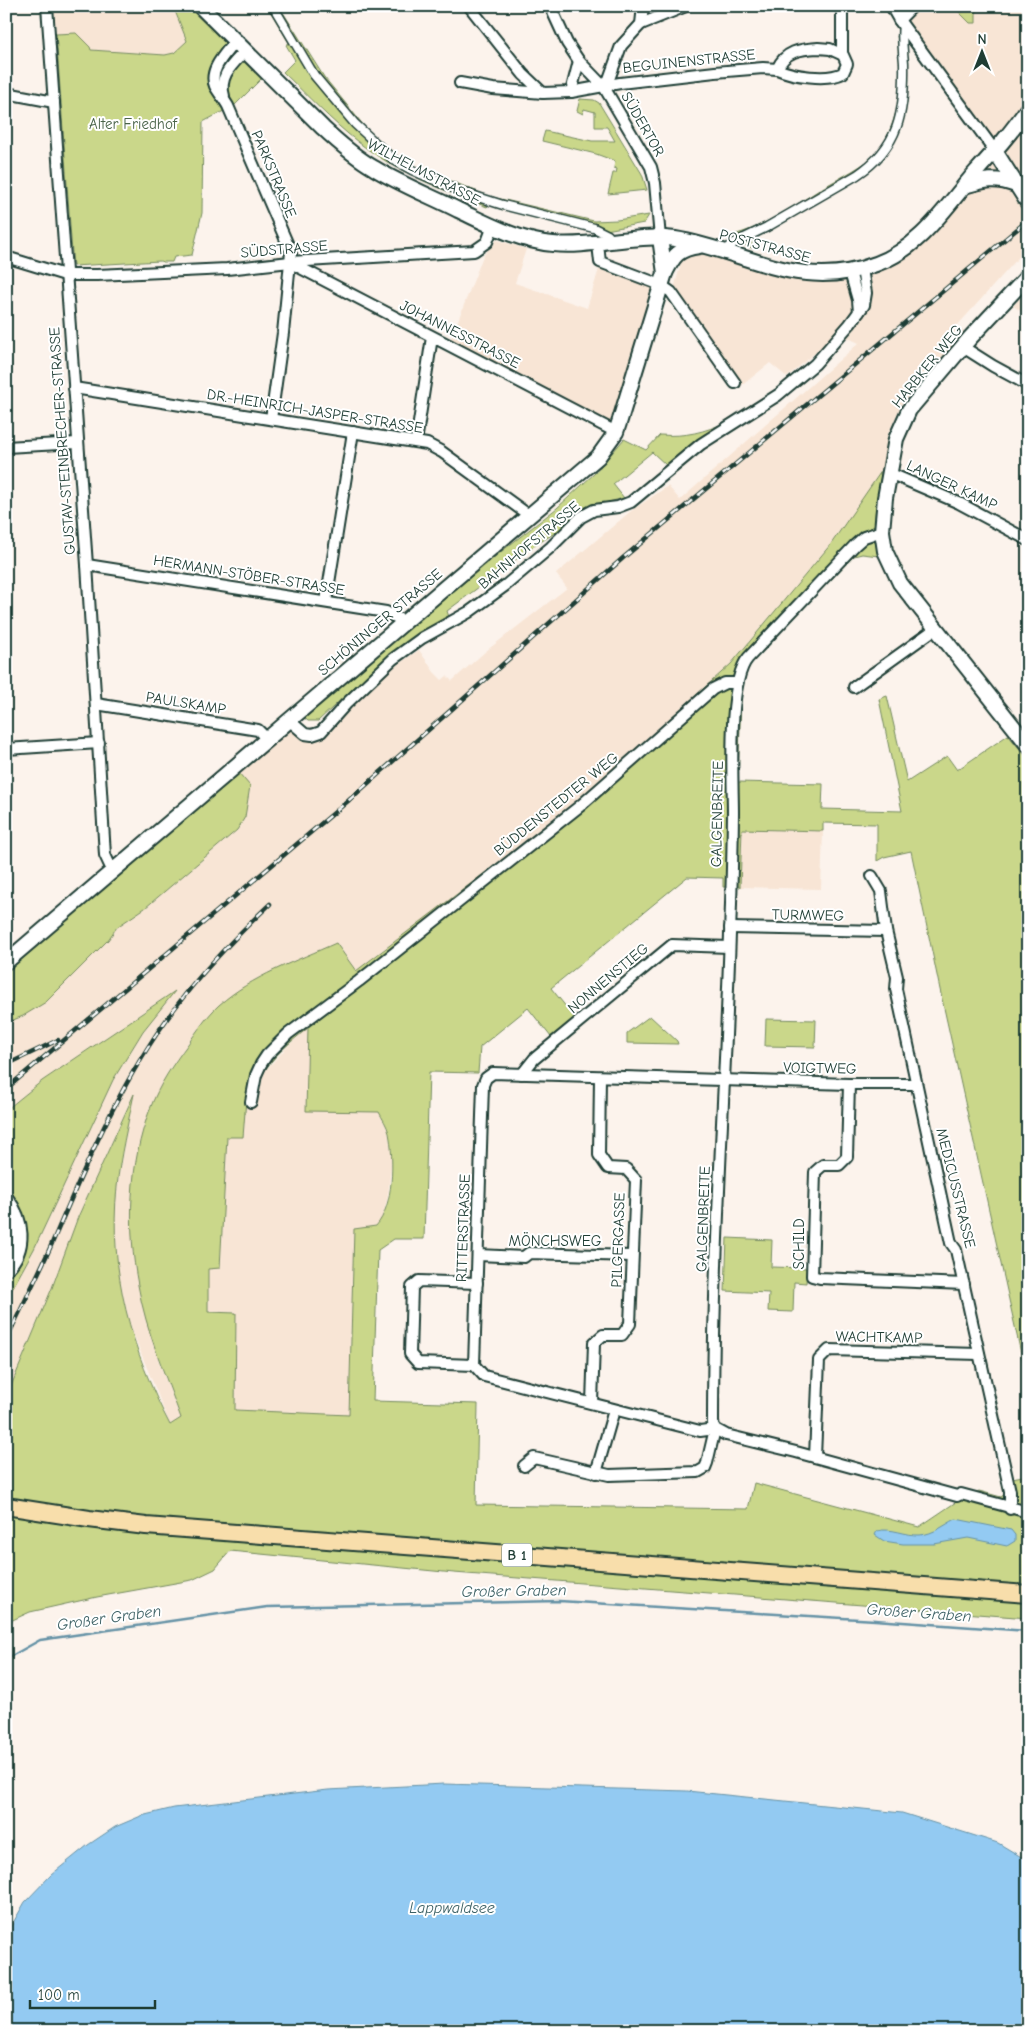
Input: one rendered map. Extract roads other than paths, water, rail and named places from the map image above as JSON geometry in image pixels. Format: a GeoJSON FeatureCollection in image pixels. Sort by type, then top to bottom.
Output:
{"type":"FeatureCollection","features":[{"type":"Feature","properties":{"kind":"main road","name":"WILHELMSTRASSE"},"geometry":{"type":"LineString","coordinates":[[200,6],[323,128],[373,168],[493,226],[519,237],[542,243],[555,245],[598,244],[660,238]]}},
{"type":"Feature","properties":{"kind":"main road","name":"POSTSTRASSE"},"geometry":{"type":"LineString","coordinates":[[660,238],[701,245],[803,274],[825,275],[856,271],[889,259],[910,244],[936,220],[1024,118],[1028,108]]}},
{"type":"Feature","properties":{"kind":"main road"},"geometry":{"type":"LineString","coordinates":[[995,151],[1028,203]]}},
{"type":"Feature","properties":{"kind":"main road"},"geometry":{"type":"LineString","coordinates":[[964,186],[990,179],[1003,180],[1016,185]]}},
{"type":"Feature","properties":{"kind":"main road","name":"SCHÖNINGER STRASSE"},"geometry":{"type":"LineString","coordinates":[[6,962],[598,457],[616,432],[663,279],[660,238]]}},
{"type":"Feature","properties":{"kind":"main road"},"geometry":{"type":"LineString","coordinates":[[663,279],[676,254],[688,248],[701,245]]}},
{"type":"Feature","properties":{"kind":"main road","name":"HARBKER WEG"},"geometry":{"type":"LineString","coordinates":[[1028,276],[909,410],[896,439],[889,473],[882,532],[884,551],[900,583],[1028,745]]}},
{"type":"Feature","properties":{"kind":"main road"},"geometry":{"type":"LineString","coordinates":[[6,1199],[17,1216],[20,1237],[15,1256],[6,1268]]}},
{"type":"Feature","properties":{"kind":"main road","name":"B 1"},"geometry":{"type":"LineString","coordinates":[[6,1506],[146,1526],[1028,1594]]}},
{"type":"Feature","properties":{"kind":"street","name":"GUSTAV-STEINBRECHER-STRASSE"},"geometry":{"type":"LineString","coordinates":[[47,6],[87,566],[105,855],[113,872]]}},
{"type":"Feature","properties":{"kind":"street"},"geometry":{"type":"LineString","coordinates":[[273,6],[314,75],[355,124],[394,160],[437,181],[482,199],[594,228],[608,235],[613,242]]}},
{"type":"Feature","properties":{"kind":"street"},"geometry":{"type":"LineString","coordinates":[[470,6],[523,74],[543,93]]}},
{"type":"Feature","properties":{"kind":"street","name":"SÜDERTOR"},"geometry":{"type":"LineString","coordinates":[[550,6],[567,43],[578,61],[604,86],[652,167],[660,238]]}},
{"type":"Feature","properties":{"kind":"street"},"geometry":{"type":"LineString","coordinates":[[641,24],[643,6]]}},
{"type":"Feature","properties":{"kind":"street"},"geometry":{"type":"LineString","coordinates":[[604,86],[609,80],[621,46],[641,24],[686,6]]}},
{"type":"Feature","properties":{"kind":"street"},"geometry":{"type":"LineString","coordinates":[[777,69],[781,59],[805,49],[830,49],[842,54],[842,6]]}},
{"type":"Feature","properties":{"kind":"street"},"geometry":{"type":"LineString","coordinates":[[892,6],[901,22],[995,151]]}},
{"type":"Feature","properties":{"kind":"street"},"geometry":{"type":"LineString","coordinates":[[724,252],[734,243],[767,227],[857,175],[886,150],[895,133],[902,100],[904,68],[901,22],[914,6]]}},
{"type":"Feature","properties":{"kind":"street","name":"PARKSTRASSE"},"geometry":{"type":"LineString","coordinates":[[240,46],[224,75],[222,85],[224,100],[290,252],[271,419]]}},
{"type":"Feature","properties":{"kind":"street","name":"BEGUINENSTRASSE"},"geometry":{"type":"LineString","coordinates":[[460,83],[543,93],[571,92],[715,72],[763,68],[777,69],[797,75],[839,75],[846,69],[847,64],[842,54]]}},
{"type":"Feature","properties":{"kind":"street"},"geometry":{"type":"LineString","coordinates":[[571,92],[578,61]]}},
{"type":"Feature","properties":{"kind":"street"},"geometry":{"type":"LineString","coordinates":[[6,93],[54,102]]}},
{"type":"Feature","properties":{"kind":"street","name":"SÜDSTRASSE"},"geometry":{"type":"LineString","coordinates":[[6,257],[65,275],[198,270],[474,250],[487,242],[493,226]]}},
{"type":"Feature","properties":{"kind":"street"},"geometry":{"type":"LineString","coordinates":[[598,244],[600,262],[646,280],[663,279],[735,383]]}},
{"type":"Feature","properties":{"kind":"street","name":"JOHANNESSTRASSE"},"geometry":{"type":"LineString","coordinates":[[290,262],[432,338],[616,432]]}},
{"type":"Feature","properties":{"kind":"street","name":"BAHNHOFSTRASSE"},"geometry":{"type":"LineString","coordinates":[[290,721],[305,734],[312,736],[321,732],[346,704],[393,660],[422,638],[469,612],[506,585],[551,547],[581,517],[594,510],[625,505],[631,502],[707,440],[788,388],[815,364],[859,312],[856,271]]}},
{"type":"Feature","properties":{"kind":"street"},"geometry":{"type":"LineString","coordinates":[[416,442],[432,338]]}},
{"type":"Feature","properties":{"kind":"street"},"geometry":{"type":"LineString","coordinates":[[963,347],[1028,385]]}},
{"type":"Feature","properties":{"kind":"street","name":"DR.-HEINRICH-JASPER-STRASSE"},"geometry":{"type":"LineString","coordinates":[[74,388],[427,444],[442,452],[530,516]]}},
{"type":"Feature","properties":{"kind":"street"},"geometry":{"type":"LineString","coordinates":[[326,602],[353,432]]}},
{"type":"Feature","properties":{"kind":"street"},"geometry":{"type":"LineString","coordinates":[[6,447],[77,443]]}},
{"type":"Feature","properties":{"kind":"street","name":"LANGER KAMP"},"geometry":{"type":"LineString","coordinates":[[889,473],[959,503],[1028,540]]}},
{"type":"Feature","properties":{"kind":"street"},"geometry":{"type":"LineString","coordinates":[[737,683],[743,664],[855,545],[864,537],[882,532]]}},
{"type":"Feature","properties":{"kind":"street","name":"HERMANN-STÖBER-STRASSE"},"geometry":{"type":"LineString","coordinates":[[87,566],[386,612],[404,622]]}},
{"type":"Feature","properties":{"kind":"street"},"geometry":{"type":"LineString","coordinates":[[854,686],[936,629]]}},
{"type":"Feature","properties":{"kind":"street","name":"BÜDDENSTEDTER WEG"},"geometry":{"type":"LineString","coordinates":[[251,1102],[256,1075],[261,1064],[288,1034],[359,981],[580,806],[713,689],[725,683],[737,683]]}},
{"type":"Feature","properties":{"kind":"street","name":"GALGENBREITE"},"geometry":{"type":"LineString","coordinates":[[596,1472],[609,1475],[702,1471],[707,1464],[715,1429],[713,1414],[715,1285],[730,928],[734,723],[737,683]]}},
{"type":"Feature","properties":{"kind":"street","name":"PAULSKAMP"},"geometry":{"type":"LineString","coordinates":[[96,704],[258,730],[268,740]]}},
{"type":"Feature","properties":{"kind":"street"},"geometry":{"type":"LineString","coordinates":[[6,749],[99,743]]}},
{"type":"Feature","properties":{"kind":"street","name":"MEDICUSSTRASSE"},"geometry":{"type":"LineString","coordinates":[[872,876],[881,890],[886,932],[897,977],[896,989],[951,1243],[956,1250],[1010,1491],[1010,1509]]}},
{"type":"Feature","properties":{"kind":"street","name":"TURMWEG"},"geometry":{"type":"LineString","coordinates":[[730,928],[886,932]]}},
{"type":"Feature","properties":{"kind":"street","name":"NONNENSTIEG"},"geometry":{"type":"LineString","coordinates":[[522,1074],[534,1059],[672,945],[729,947]]}},
{"type":"Feature","properties":{"kind":"street","name":"RITTERSTRASSE"},"geometry":{"type":"LineString","coordinates":[[474,1365],[483,1086],[486,1078],[493,1073],[724,1080]]}},
{"type":"Feature","properties":{"kind":"street","name":"PILGERGASSE"},"geometry":{"type":"LineString","coordinates":[[592,1403],[594,1342],[603,1335],[622,1335],[630,1324],[636,1180],[626,1169],[608,1168],[599,1155],[600,1077]]}},
{"type":"Feature","properties":{"kind":"street","name":"VOIGTWEG"},"geometry":{"type":"LineString","coordinates":[[724,1080],[916,1084]]}},
{"type":"Feature","properties":{"kind":"street","name":"SCHILD"},"geometry":{"type":"LineString","coordinates":[[848,1084],[847,1158],[840,1165],[822,1165],[815,1172],[812,1276],[820,1278],[964,1284]]}},
{"type":"Feature","properties":{"kind":"street","name":"MÖNCHSWEG"},"geometry":{"type":"LineString","coordinates":[[478,1255],[524,1256],[529,1253],[632,1256]]}},
{"type":"Feature","properties":{"kind":"street"},"geometry":{"type":"LineString","coordinates":[[477,1284],[419,1281],[412,1287],[410,1354],[418,1363],[474,1365],[484,1376],[700,1431],[715,1429],[726,1435],[957,1496],[961,1494],[987,1500],[989,1503],[1010,1509],[1028,1512]]}},
{"type":"Feature","properties":{"kind":"street","name":"WACHTKAMP"},"geometry":{"type":"LineString","coordinates":[[815,1457],[819,1360],[829,1350],[979,1354]]}},
{"type":"Feature","properties":{"kind":"street"},"geometry":{"type":"LineString","coordinates":[[524,1466],[534,1458],[596,1472],[614,1410]]}},
{"type":"Feature","properties":{"kind":"water"},"geometry":{"type":"Polygon","coordinates":[[[956,1519],[1011,1530],[1015,1535],[1015,1541],[1007,1546],[968,1538],[934,1544],[903,1544],[884,1541],[875,1535],[877,1531],[882,1530],[920,1535],[934,1531],[956,1519]]]}},
{"type":"Feature","properties":{"kind":"water","name":"Lappwaldsee"},"geometry":{"type":"Polygon","coordinates":[[[444,1784],[687,1791],[902,1813],[998,1843],[1028,1861],[1028,2031],[6,2031],[6,1935],[25,1902],[51,1875],[88,1845],[115,1827],[141,1816],[174,1808],[328,1790],[444,1784]]]}},
{"type":"Feature","properties":{"kind":"waterway","name":"Großer Graben"},"geometry":{"type":"LineString","coordinates":[[6,1659],[40,1640],[267,1607],[559,1601],[1028,1631]]}},
{"type":"Feature","properties":{"kind":"railway"},"geometry":{"type":"LineString","coordinates":[[6,1089],[348,801],[623,558],[1028,220]]}},
{"type":"Feature","properties":{"kind":"railway"},"geometry":{"type":"LineString","coordinates":[[6,1340],[45,1260],[106,1122],[139,1061],[178,1004],[199,978],[270,904]]}},
{"type":"Feature","properties":{"kind":"railway"},"geometry":{"type":"LineString","coordinates":[[6,1065],[58,1040]]}},
{"type":"Feature","properties":{"kind":"park label","name":"Alter Friedhof"},"geometry":{"type":"Point","coordinates":[133,124]}}]}
